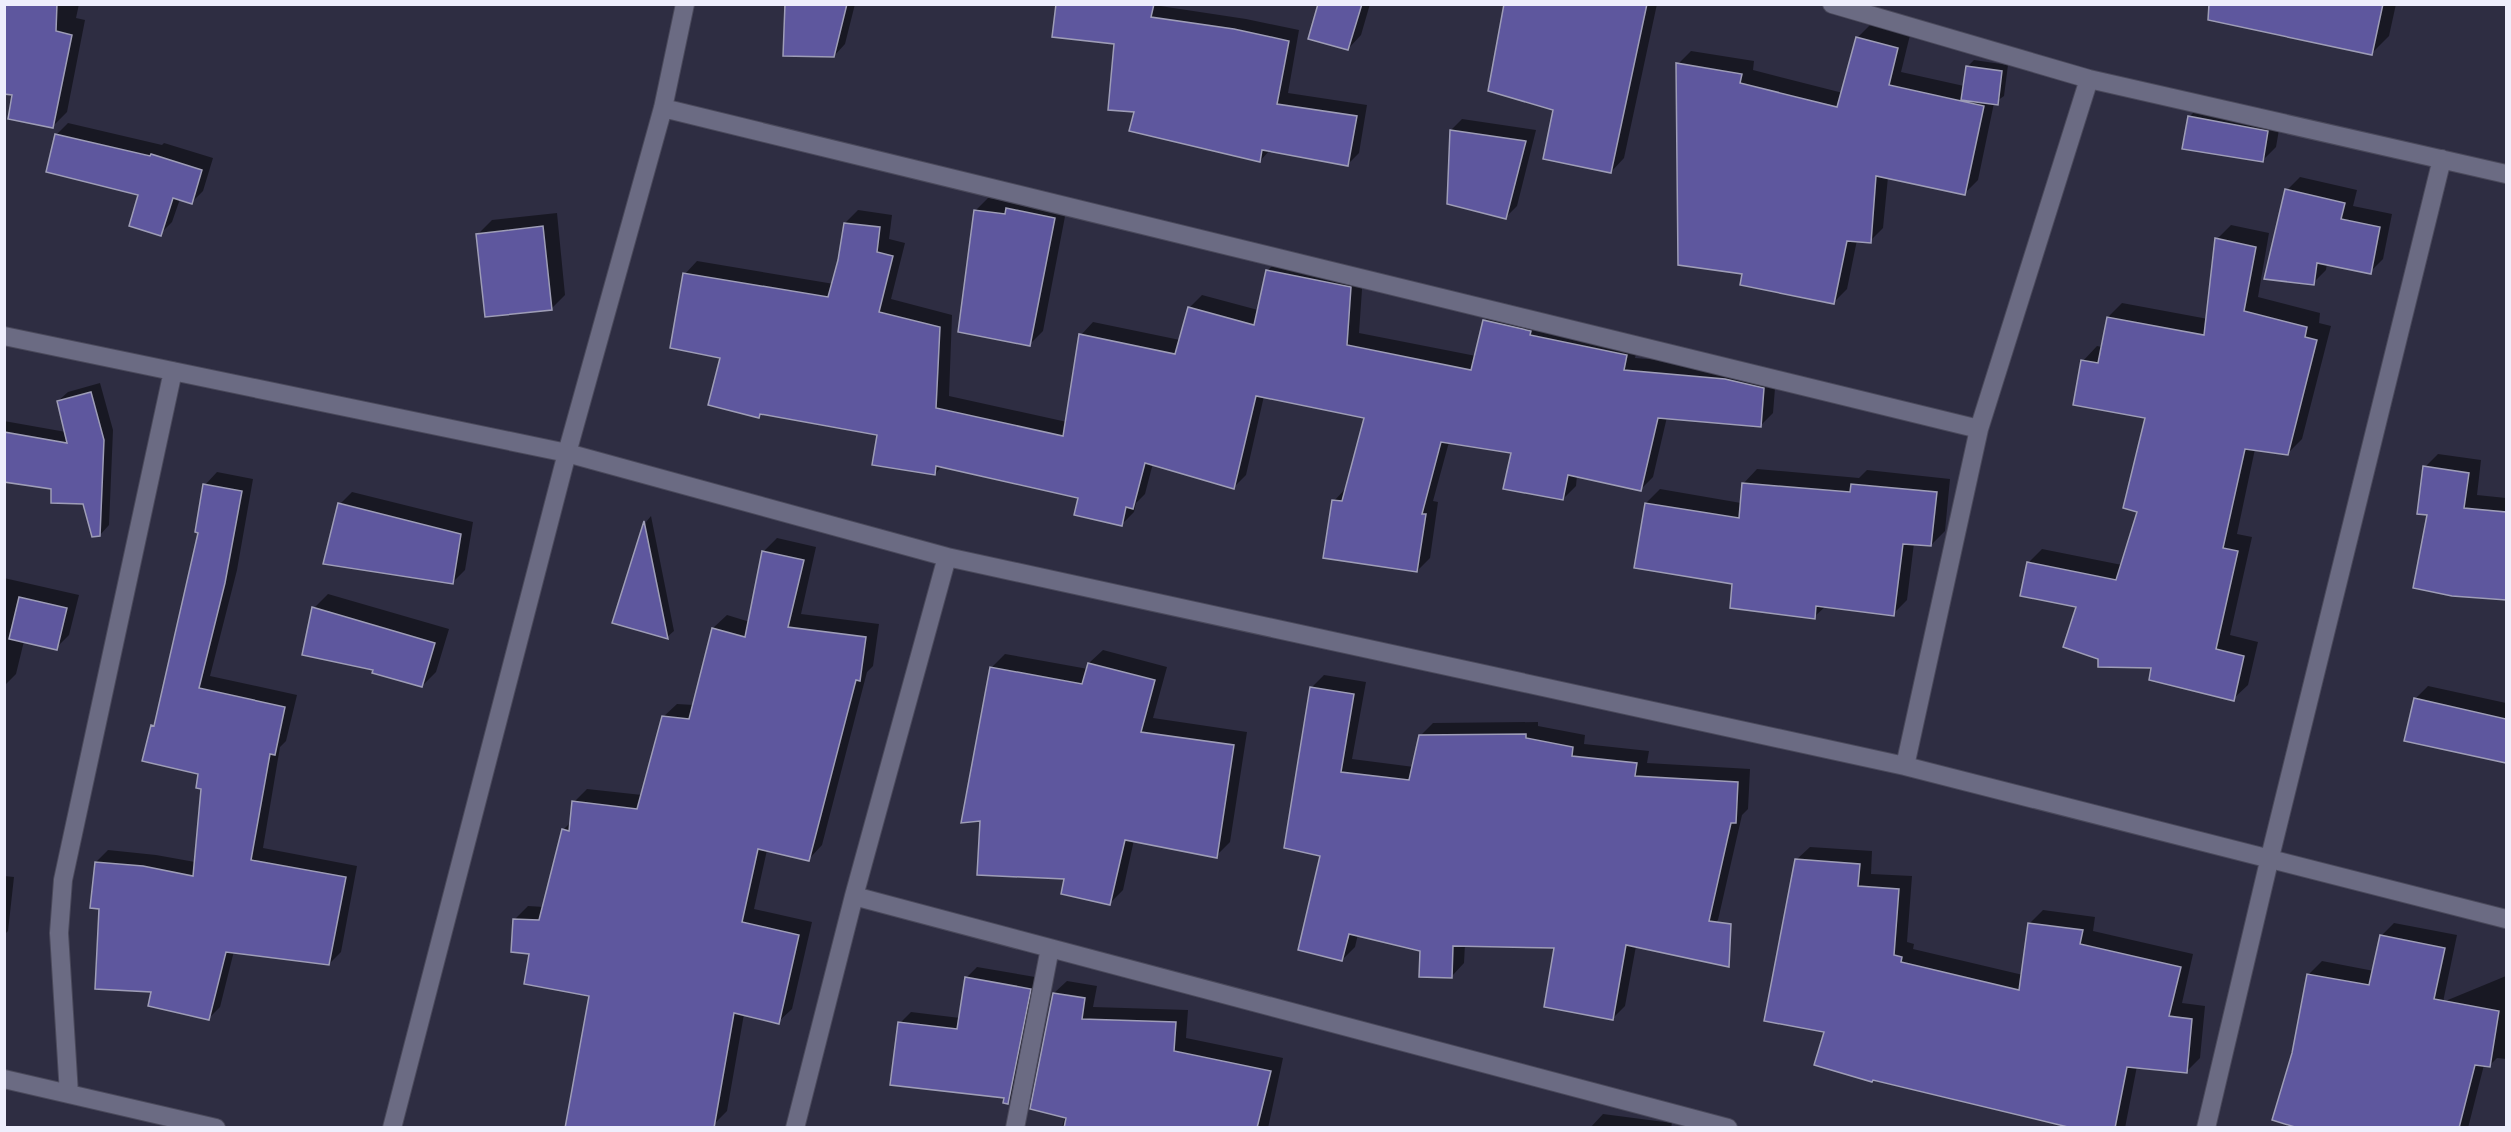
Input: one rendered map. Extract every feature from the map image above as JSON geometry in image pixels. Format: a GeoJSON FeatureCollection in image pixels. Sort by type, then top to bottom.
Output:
{"type":"FeatureCollection","features":[{"type":"Feature","properties":{"kind":"street"},"geometry":{"type":"LineString","coordinates":[[392,1128],[567,453],[663,108],[686,4]]}},
{"type":"Feature","properties":{"kind":"street"},"geometry":{"type":"LineString","coordinates":[[1832,4],[2089,79],[2506,174]]}},
{"type":"Feature","properties":{"kind":"street"},"geometry":{"type":"LineString","coordinates":[[1905,765],[1979,429],[2089,79]]}},
{"type":"Feature","properties":{"kind":"street"},"geometry":{"type":"LineString","coordinates":[[663,108],[1979,429]]}},
{"type":"Feature","properties":{"kind":"street"},"geometry":{"type":"LineString","coordinates":[[2206,1128],[2270,857],[2442,159]]}},
{"type":"Feature","properties":{"kind":"street"},"geometry":{"type":"LineString","coordinates":[[4,336],[567,453],[947,557],[1905,765],[2506,919]]}},
{"type":"Feature","properties":{"kind":"street"},"geometry":{"type":"LineString","coordinates":[[69,1094],[59,933],[63,880],[172,371]]}},
{"type":"Feature","properties":{"kind":"street"},"geometry":{"type":"LineString","coordinates":[[795,1128],[854,896],[947,557]]}},
{"type":"Feature","properties":{"kind":"street"},"geometry":{"type":"LineString","coordinates":[[854,896],[1728,1128]]}},
{"type":"Feature","properties":{"kind":"street"},"geometry":{"type":"LineString","coordinates":[[1014,1128],[1050,948]]}},
{"type":"Feature","properties":{"kind":"street"},"geometry":{"type":"LineString","coordinates":[[4,1079],[216,1128]]}},
{"type":"Feature","properties":{"kind":"building"},"geometry":{"type":"Polygon","coordinates":[[[4,4],[57,4],[56,31],[72,35],[53,128],[8,119],[12,95],[4,94],[4,4]]]}},
{"type":"Feature","properties":{"kind":"building"},"geometry":{"type":"Polygon","coordinates":[[[785,4],[847,4],[834,57],[783,56],[785,4]]]}},
{"type":"Feature","properties":{"kind":"building"},"geometry":{"type":"Polygon","coordinates":[[[1056,4],[1154,4],[1151,17],[1234,29],[1289,41],[1277,104],[1357,116],[1348,166],[1262,150],[1260,162],[1129,131],[1134,112],[1108,110],[1114,44],[1052,37],[1056,4]]]}},
{"type":"Feature","properties":{"kind":"building"},"geometry":{"type":"Polygon","coordinates":[[[1318,4],[1362,4],[1348,50],[1308,39],[1318,4]]]}},
{"type":"Feature","properties":{"kind":"building"},"geometry":{"type":"Polygon","coordinates":[[[1504,4],[1647,4],[1611,173],[1543,159],[1553,110],[1488,91],[1504,4]]]}},
{"type":"Feature","properties":{"kind":"building"},"geometry":{"type":"Polygon","coordinates":[[[2209,4],[2383,4],[2372,55],[2208,20],[2209,4]]]}},
{"type":"Feature","properties":{"kind":"building"},"geometry":{"type":"Polygon","coordinates":[[[1856,37],[1898,48],[1889,85],[1984,106],[1965,195],[1876,176],[1871,243],[1847,241],[1834,304],[1740,285],[1742,274],[1678,265],[1676,63],[1742,74],[1740,83],[1837,107],[1856,37]]]}},
{"type":"Feature","properties":{"kind":"building"},"geometry":{"type":"Polygon","coordinates":[[[1966,66],[2002,71],[1998,105],[1961,100],[1966,66]]]}},
{"type":"Feature","properties":{"kind":"building"},"geometry":{"type":"Polygon","coordinates":[[[2188,116],[2268,131],[2263,162],[2182,149],[2188,116]]]}},
{"type":"Feature","properties":{"kind":"building"},"geometry":{"type":"Polygon","coordinates":[[[1450,130],[1526,141],[1506,219],[1447,204],[1450,130]]]}},
{"type":"Feature","properties":{"kind":"building"},"geometry":{"type":"Polygon","coordinates":[[[55,134],[150,156],[151,154],[202,170],[192,204],[173,198],[161,236],[129,226],[138,195],[46,172],[55,134]]]}},
{"type":"Feature","properties":{"kind":"building"},"geometry":{"type":"Polygon","coordinates":[[[2285,189],[2345,203],[2341,219],[2380,227],[2371,274],[2317,263],[2314,285],[2264,279],[2285,189]]]}},
{"type":"Feature","properties":{"kind":"building"},"geometry":{"type":"Polygon","coordinates":[[[1006,208],[1055,218],[1030,346],[958,332],[974,210],[1005,214],[1006,208]]]}},
{"type":"Feature","properties":{"kind":"building"},"geometry":{"type":"Polygon","coordinates":[[[844,223],[880,227],[877,252],[893,256],[879,312],[940,327],[936,408],[1063,436],[1079,334],[1175,354],[1188,307],[1254,325],[1266,270],[1351,287],[1347,345],[1471,370],[1483,320],[1531,331],[1530,335],[1627,355],[1624,370],[1725,379],[1764,388],[1761,427],[1658,418],[1641,491],[1568,475],[1563,500],[1503,489],[1511,453],[1441,442],[1422,514],[1426,514],[1417,572],[1323,558],[1332,500],[1342,501],[1364,418],[1256,396],[1234,489],[1145,463],[1133,509],[1126,507],[1122,526],[1074,515],[1078,498],[936,466],[935,475],[872,465],[877,435],[760,414],[759,418],[708,405],[720,358],[670,348],[683,273],[828,297],[838,260],[844,223]]]}},
{"type":"Feature","properties":{"kind":"building"},"geometry":{"type":"Polygon","coordinates":[[[543,226],[552,310],[485,317],[476,234],[543,226]]]}},
{"type":"Feature","properties":{"kind":"building"},"geometry":{"type":"Polygon","coordinates":[[[2215,238],[2256,247],[2244,311],[2307,327],[2305,337],[2317,340],[2288,455],[2245,449],[2223,548],[2238,551],[2216,649],[2244,656],[2234,701],[2149,680],[2151,668],[2098,667],[2098,659],[2063,647],[2076,607],[2020,596],[2027,562],[2116,580],[2137,512],[2123,508],[2145,418],[2073,405],[2081,360],[2098,363],[2107,317],[2204,335],[2215,238]]]}},
{"type":"Feature","properties":{"kind":"building"},"geometry":{"type":"Polygon","coordinates":[[[91,392],[104,440],[100,536],[92,537],[83,504],[51,503],[51,489],[4,482],[4,432],[67,443],[57,401],[91,392]]]}},
{"type":"Feature","properties":{"kind":"building"},"geometry":{"type":"Polygon","coordinates":[[[2423,466],[2469,473],[2464,508],[2506,512],[2506,600],[2452,596],[2413,588],[2427,515],[2417,514],[2423,466]]]}},
{"type":"Feature","properties":{"kind":"building"},"geometry":{"type":"Polygon","coordinates":[[[1742,483],[1850,492],[1851,484],[1937,492],[1931,546],[1903,544],[1894,616],[1816,606],[1815,619],[1730,608],[1732,584],[1634,568],[1645,503],[1739,518],[1742,483]]]}},
{"type":"Feature","properties":{"kind":"building"},"geometry":{"type":"Polygon","coordinates":[[[203,484],[242,491],[225,583],[199,688],[285,707],[275,755],[270,754],[251,860],[346,877],[329,965],[226,952],[209,1020],[148,1006],[151,992],[95,989],[99,909],[90,908],[95,862],[143,866],[193,876],[201,789],[196,788],[198,774],[142,761],[151,725],[154,726],[198,533],[195,532],[203,484]]]}},
{"type":"Feature","properties":{"kind":"building"},"geometry":{"type":"Polygon","coordinates":[[[338,503],[461,534],[453,584],[323,564],[338,503]]]}},
{"type":"Feature","properties":{"kind":"building"},"geometry":{"type":"Polygon","coordinates":[[[644,521],[668,639],[612,623],[644,521]]]}},
{"type":"Feature","properties":{"kind":"building"},"geometry":{"type":"Polygon","coordinates":[[[762,551],[804,560],[788,627],[866,637],[860,681],[856,680],[809,861],[758,849],[742,922],[799,935],[779,1024],[734,1013],[714,1128],[565,1128],[589,996],[524,984],[529,954],[511,952],[513,919],[539,920],[562,829],[569,831],[572,801],[637,809],[662,716],[689,719],[712,628],[745,637],[762,551]]]}},
{"type":"Feature","properties":{"kind":"building"},"geometry":{"type":"Polygon","coordinates":[[[19,597],[67,608],[57,650],[9,639],[19,597]]]}},
{"type":"Feature","properties":{"kind":"building"},"geometry":{"type":"Polygon","coordinates":[[[312,607],[435,643],[422,687],[372,673],[373,670],[302,655],[312,607]]]}},
{"type":"Feature","properties":{"kind":"building"},"geometry":{"type":"Polygon","coordinates":[[[1088,663],[1155,680],[1141,732],[1234,745],[1217,858],[1125,840],[1110,905],[1061,894],[1064,879],[977,875],[980,821],[961,823],[990,667],[1082,684],[1088,663]]]}},
{"type":"Feature","properties":{"kind":"building"},"geometry":{"type":"Polygon","coordinates":[[[1310,687],[1354,694],[1341,772],[1409,780],[1419,735],[1526,734],[1526,738],[1573,747],[1572,756],[1637,763],[1635,776],[1738,782],[1736,823],[1731,823],[1709,921],[1731,924],[1729,967],[1626,945],[1613,1020],[1544,1007],[1554,948],[1453,946],[1452,978],[1419,977],[1420,951],[1349,934],[1342,961],[1298,950],[1320,856],[1284,848],[1310,687]]]}},
{"type":"Feature","properties":{"kind":"building"},"geometry":{"type":"Polygon","coordinates":[[[2414,698],[2506,719],[2506,763],[2404,741],[2414,698]]]}},
{"type":"Feature","properties":{"kind":"building"},"geometry":{"type":"Polygon","coordinates":[[[1795,859],[1860,864],[1858,886],[1899,889],[1894,955],[1902,957],[1901,962],[2019,990],[2028,923],[2083,930],[2080,944],[2181,967],[2169,1016],[2192,1019],[2187,1073],[2127,1067],[2115,1128],[2072,1128],[1873,1080],[1872,1082],[1814,1065],[1824,1032],[1764,1021],[1795,859]]]}},
{"type":"Feature","properties":{"kind":"building"},"geometry":{"type":"Polygon","coordinates":[[[2380,935],[2445,948],[2434,999],[2499,1011],[2490,1067],[2475,1065],[2459,1128],[2298,1128],[2272,1120],[2292,1053],[2307,974],[2369,985],[2380,935]]]}},
{"type":"Feature","properties":{"kind":"building"},"geometry":{"type":"Polygon","coordinates":[[[965,977],[1031,989],[1008,1104],[1003,1103],[1004,1098],[890,1085],[898,1022],[957,1029],[965,977]]]}},
{"type":"Feature","properties":{"kind":"building"},"geometry":{"type":"Polygon","coordinates":[[[1053,993],[1085,998],[1082,1019],[1176,1022],[1174,1051],[1271,1071],[1257,1128],[1064,1128],[1066,1118],[1030,1109],[1053,993]]]}}]}
